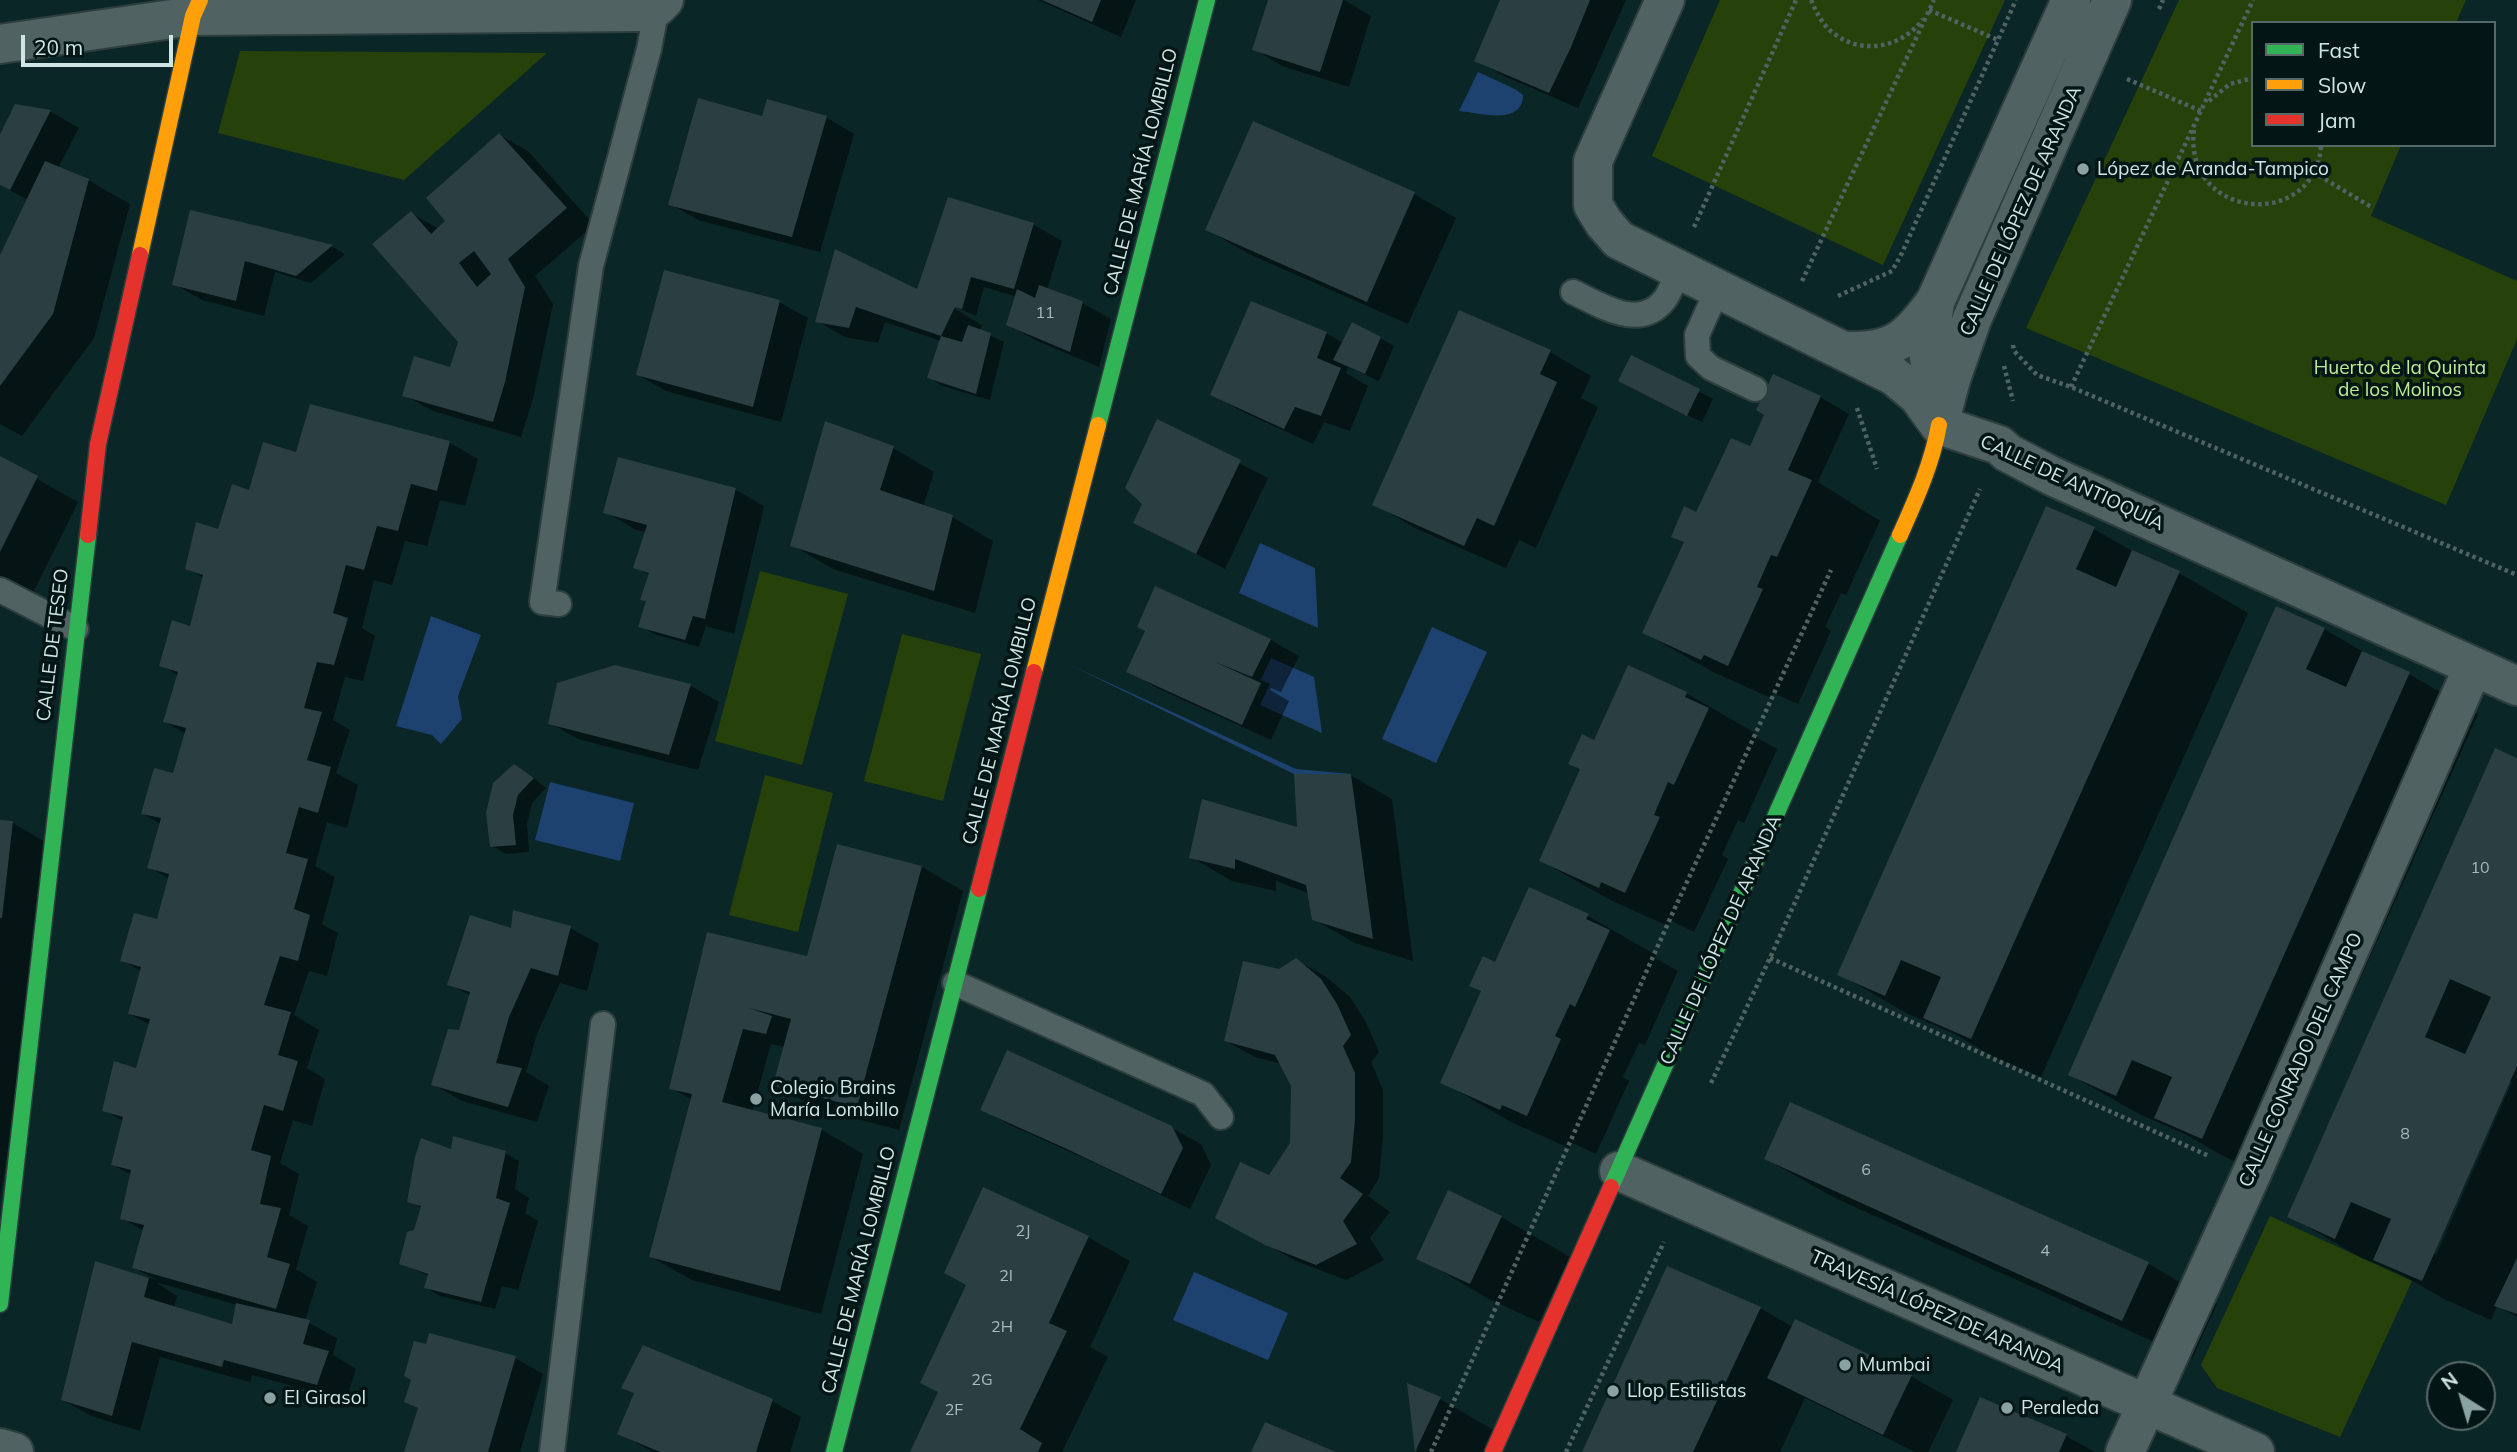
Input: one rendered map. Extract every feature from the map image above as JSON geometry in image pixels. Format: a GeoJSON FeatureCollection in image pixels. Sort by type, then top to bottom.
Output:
{"type":"FeatureCollection","features":[{"type":"Feature","properties":{"kind":"street","name":"CALLE DE MARÍA LOMBILLO"},"geometry":{"type":"LineString","coordinates":[[834,1452],[1207,0]]}},
{"type":"Feature","properties":{"kind":"street"},"geometry":{"type":"LineString","coordinates":[[1665,0],[1593,161],[1593,205],[1604,223],[1619,240],[1685,251],[1718,288],[1894,376],[1918,396],[1939,425]]}},
{"type":"Feature","properties":{"kind":"street","name":"CALLE DE LÓPEZ DE ARANDA"},"geometry":{"type":"LineString","coordinates":[[1939,425],[1928,351],[1935,302],[2071,0]]}},
{"type":"Feature","properties":{"kind":"street","name":"CALLE DE LÓPEZ DE ARANDA"},"geometry":{"type":"LineString","coordinates":[[1493,1452],[1923,484],[1935,449],[1951,379],[1972,319],[2112,0]]}},
{"type":"Feature","properties":{"kind":"street"},"geometry":{"type":"LineString","coordinates":[[0,44],[196,8],[640,12],[661,4]]}},
{"type":"Feature","properties":{"kind":"street","name":"CALLE DE TESEO"},"geometry":{"type":"LineString","coordinates":[[0,1304],[98,444],[196,8]]}},
{"type":"Feature","properties":{"kind":"street"},"geometry":{"type":"LineString","coordinates":[[1847,351],[1885,349],[1916,327],[1935,302]]}},
{"type":"Feature","properties":{"kind":"street","name":"CALLE DE ANTIOQUÍA"},"geometry":{"type":"LineString","coordinates":[[1939,425],[1999,445],[2008,453],[2052,476],[2517,686]]}},
{"type":"Feature","properties":{"kind":"street","name":"CALLE CONRADO DEL CAMPO"},"geometry":{"type":"LineString","coordinates":[[2125,1452],[2251,1175],[2473,667]]}},
{"type":"Feature","properties":{"kind":"street","name":"TRAVESÍA LÓPEZ DE ARANDA"},"geometry":{"type":"LineString","coordinates":[[1619,1171],[2255,1452]]}},
{"type":"Feature","properties":{"kind":"street"},"geometry":{"type":"LineString","coordinates":[[0,1448],[14,1452]]}},
{"type":"Feature","properties":{"kind":"lane"},"geometry":{"type":"LineString","coordinates":[[559,604],[542,602],[591,265],[661,4]]}},
{"type":"Feature","properties":{"kind":"lane"},"geometry":{"type":"LineString","coordinates":[[1573,292],[1619,314],[1637,315],[1656,309],[1666,298],[1685,251]]}},
{"type":"Feature","properties":{"kind":"lane"},"geometry":{"type":"LineString","coordinates":[[1718,288],[1697,335],[1698,356],[1711,368],[1755,388]]}},
{"type":"Feature","properties":{"kind":"lane"},"geometry":{"type":"LineString","coordinates":[[0,590],[76,629]]}},
{"type":"Feature","properties":{"kind":"lane"},"geometry":{"type":"LineString","coordinates":[[955,982],[1203,1094],[1221,1118]]}},
{"type":"Feature","properties":{"kind":"lane"},"geometry":{"type":"LineString","coordinates":[[552,1452],[603,1024]]}},
{"type":"Feature","properties":{"kind":"path"},"geometry":{"type":"LineString","coordinates":[[1685,251],[1796,0]]}},
{"type":"Feature","properties":{"kind":"path"},"geometry":{"type":"LineString","coordinates":[[1811,0],[1820,19],[1835,35],[1855,44],[1877,46],[1898,41],[1916,29],[1929,10]]}},
{"type":"Feature","properties":{"kind":"path"},"geometry":{"type":"LineString","coordinates":[[1798,288],[1933,0]]}},
{"type":"Feature","properties":{"kind":"path"},"geometry":{"type":"LineString","coordinates":[[1826,301],[1892,271],[2016,0]]}},
{"type":"Feature","properties":{"kind":"path"},"geometry":{"type":"LineString","coordinates":[[2071,387],[2253,0]]}},
{"type":"Feature","properties":{"kind":"path"},"geometry":{"type":"LineString","coordinates":[[1929,10],[1998,40]]}},
{"type":"Feature","properties":{"kind":"path"},"geometry":{"type":"LineString","coordinates":[[2127,79],[2202,111]]}},
{"type":"Feature","properties":{"kind":"path"},"geometry":{"type":"LineString","coordinates":[[2251,79],[2230,84],[2213,95],[2202,111],[2194,132],[2194,155],[2202,175],[2217,192],[2236,203],[2259,206],[2280,201],[2300,190],[2313,172],[2320,147]]}},
{"type":"Feature","properties":{"kind":"path"},"geometry":{"type":"LineString","coordinates":[[2313,172],[2373,208]]}},
{"type":"Feature","properties":{"kind":"path"},"geometry":{"type":"LineString","coordinates":[[2012,341],[2014,351],[2037,375],[2517,575]]}},
{"type":"Feature","properties":{"kind":"path"},"geometry":{"type":"LineString","coordinates":[[1852,396],[1877,468],[1872,481]]}},
{"type":"Feature","properties":{"kind":"path"},"geometry":{"type":"LineString","coordinates":[[1431,1452],[1674,910],[1831,569]]}},
{"type":"Feature","properties":{"kind":"path"},"geometry":{"type":"LineString","coordinates":[[1723,935],[2251,1175]]}},
{"type":"Feature","properties":{"kind":"path"},"geometry":{"type":"LineString","coordinates":[[1566,1452],[1665,1240]]}},
{"type":"Feature","properties":{"kind":"green space"},"geometry":{"type":"Polygon","coordinates":[[[1720,0],[2005,0],[1883,265],[1652,156],[1720,0]]]}},
{"type":"Feature","properties":{"kind":"green space","name":"Huerto de la Quinta de los Molinos"},"geometry":{"type":"Polygon","coordinates":[[[2179,0],[2466,0],[2457,21],[2251,21],[2251,147],[2400,147],[2371,216],[2517,281],[2517,339],[2446,505],[2026,328],[2179,0]]]}},
{"type":"Feature","properties":{"kind":"green space"},"geometry":{"type":"Polygon","coordinates":[[[240,51],[547,53],[404,180],[218,133],[240,51]]]}},
{"type":"Feature","properties":{"kind":"green space"},"geometry":{"type":"Polygon","coordinates":[[[760,571],[848,594],[802,765],[715,741],[760,571]]]}},
{"type":"Feature","properties":{"kind":"green space"},"geometry":{"type":"Polygon","coordinates":[[[902,634],[981,654],[943,801],[864,781],[902,634]]]}},
{"type":"Feature","properties":{"kind":"green space"},"geometry":{"type":"Polygon","coordinates":[[[765,775],[833,793],[798,932],[729,915],[765,775]]]}},
{"type":"Feature","properties":{"kind":"green space"},"geometry":{"type":"Polygon","coordinates":[[[2270,1216],[2412,1281],[2340,1437],[2217,1388],[2201,1365],[2270,1216]]]}},
{"type":"Feature","properties":{"kind":"water"},"geometry":{"type":"Polygon","coordinates":[[[1478,72],[1523,95],[1521,105],[1516,111],[1488,115],[1459,111],[1478,72]]]}},
{"type":"Feature","properties":{"kind":"water"},"geometry":{"type":"Polygon","coordinates":[[[1260,543],[1315,568],[1318,628],[1239,593],[1260,543]]]}},
{"type":"Feature","properties":{"kind":"water"},"geometry":{"type":"Polygon","coordinates":[[[431,616],[481,635],[458,696],[462,719],[441,744],[432,735],[396,726],[431,616]]]}},
{"type":"Feature","properties":{"kind":"water"},"geometry":{"type":"Polygon","coordinates":[[[1432,627],[1487,652],[1436,763],[1382,739],[1432,627]]]}},
{"type":"Feature","properties":{"kind":"water"},"geometry":{"type":"Polygon","coordinates":[[[1271,658],[1314,677],[1322,733],[1260,705],[1270,684],[1261,680],[1271,658]]]}},
{"type":"Feature","properties":{"kind":"water"},"geometry":{"type":"Polygon","coordinates":[[[1068,664],[1296,769],[1351,774],[1294,774],[1068,664]]]}},
{"type":"Feature","properties":{"kind":"water"},"geometry":{"type":"Polygon","coordinates":[[[550,782],[634,803],[620,861],[535,840],[550,782]]]}},
{"type":"Feature","properties":{"kind":"water"},"geometry":{"type":"Polygon","coordinates":[[[1194,1272],[1288,1313],[1268,1360],[1173,1320],[1194,1272]]]}},
{"type":"Feature","properties":{"kind":"building"},"geometry":{"type":"Polygon","coordinates":[[[1042,0],[1101,0],[1092,22],[1042,0]]]}},
{"type":"Feature","properties":{"kind":"building"},"geometry":{"type":"Polygon","coordinates":[[[1268,0],[1343,0],[1320,72],[1252,50],[1268,0]]]}},
{"type":"Feature","properties":{"kind":"building"},"geometry":{"type":"Polygon","coordinates":[[[1500,0],[1590,0],[1549,93],[1474,61],[1500,0]]]}},
{"type":"Feature","properties":{"kind":"building"},"geometry":{"type":"Polygon","coordinates":[[[698,98],[762,116],[767,99],[827,116],[792,237],[668,205],[698,98]]]}},
{"type":"Feature","properties":{"kind":"building"},"geometry":{"type":"Polygon","coordinates":[[[15,104],[51,110],[10,190],[0,185],[0,134],[15,104]]]}},
{"type":"Feature","properties":{"kind":"building"},"geometry":{"type":"Polygon","coordinates":[[[1253,121],[1415,192],[1367,302],[1205,230],[1253,121]]]}},
{"type":"Feature","properties":{"kind":"building"},"geometry":{"type":"Polygon","coordinates":[[[499,133],[567,208],[508,259],[525,287],[505,382],[493,422],[402,396],[414,356],[450,367],[458,342],[372,244],[411,211],[431,234],[445,221],[426,198],[499,133]],[[474,251],[459,263],[477,287],[491,274],[474,251]]]}},
{"type":"Feature","properties":{"kind":"building"},"geometry":{"type":"Polygon","coordinates":[[[45,161],[89,179],[53,314],[0,386],[0,255],[45,161]]]}},
{"type":"Feature","properties":{"kind":"building"},"geometry":{"type":"Polygon","coordinates":[[[948,197],[1034,223],[1014,289],[971,277],[962,309],[955,307],[941,336],[856,307],[849,328],[815,322],[835,249],[917,289],[948,197]]]}},
{"type":"Feature","properties":{"kind":"building"},"geometry":{"type":"Polygon","coordinates":[[[190,210],[333,245],[296,276],[245,261],[236,301],[172,285],[190,210]]]}},
{"type":"Feature","properties":{"kind":"building"},"geometry":{"type":"Polygon","coordinates":[[[664,270],[780,300],[753,407],[636,375],[664,270]]]}},
{"type":"Feature","properties":{"kind":"building"},"geometry":{"type":"Polygon","coordinates":[[[1039,285],[1083,301],[1070,352],[1006,325],[1017,289],[1035,298],[1039,285]]]}},
{"type":"Feature","properties":{"kind":"building"},"geometry":{"type":"Polygon","coordinates":[[[1251,301],[1327,332],[1317,358],[1341,368],[1321,416],[1295,407],[1284,429],[1210,395],[1251,301]]]}},
{"type":"Feature","properties":{"kind":"building"},"geometry":{"type":"Polygon","coordinates":[[[1459,310],[1551,350],[1540,374],[1557,382],[1494,526],[1477,518],[1464,546],[1372,505],[1459,310]]]}},
{"type":"Feature","properties":{"kind":"building"},"geometry":{"type":"Polygon","coordinates":[[[1352,322],[1381,337],[1365,374],[1333,360],[1352,322]]]}},
{"type":"Feature","properties":{"kind":"building"},"geometry":{"type":"Polygon","coordinates":[[[968,325],[991,333],[976,394],[927,378],[941,336],[962,342],[968,325]]]}},
{"type":"Feature","properties":{"kind":"building"},"geometry":{"type":"Polygon","coordinates":[[[1631,355],[1700,389],[1687,416],[1618,381],[1631,355]]]}},
{"type":"Feature","properties":{"kind":"building"},"geometry":{"type":"Polygon","coordinates":[[[1773,374],[1821,396],[1788,470],[1812,480],[1777,557],[1771,555],[1757,587],[1763,589],[1728,666],[1704,655],[1701,660],[1642,633],[1684,542],[1671,537],[1684,506],[1696,512],[1731,438],[1750,446],[1764,415],[1756,410],[1773,374]]]}},
{"type":"Feature","properties":{"kind":"building"},"geometry":{"type":"Polygon","coordinates":[[[310,404],[450,441],[437,491],[411,484],[398,531],[377,526],[364,570],[346,565],[333,613],[348,618],[334,665],[317,662],[304,708],[322,712],[307,760],[331,767],[318,813],[299,807],[286,853],[308,859],[294,909],[310,915],[298,961],[280,956],[264,1005],[291,1012],[278,1055],[298,1061],[283,1111],[264,1105],[251,1150],[271,1156],[260,1204],[281,1208],[267,1257],[290,1264],[276,1309],[132,1268],[144,1225],[120,1219],[131,1170],[111,1165],[123,1117],[102,1111],[114,1061],[136,1068],[150,1019],[128,1014],[141,967],[120,961],[134,913],[157,919],[169,874],[147,868],[161,818],[141,814],[154,768],[173,773],[186,728],[163,722],[178,672],[159,666],[172,620],[190,626],[203,575],[185,569],[196,522],[218,529],[232,484],[249,490],[263,442],[296,452],[310,404]]]}},
{"type":"Feature","properties":{"kind":"building"},"geometry":{"type":"Polygon","coordinates":[[[1157,419],[1241,460],[1196,554],[1133,523],[1142,504],[1125,488],[1157,419]]]}},
{"type":"Feature","properties":{"kind":"building"},"geometry":{"type":"Polygon","coordinates":[[[825,421],[894,446],[880,490],[953,515],[934,591],[790,546],[825,421]]]}},
{"type":"Feature","properties":{"kind":"building"},"geometry":{"type":"Polygon","coordinates":[[[0,456],[38,476],[0,552],[0,456]]]}},
{"type":"Feature","properties":{"kind":"building"},"geometry":{"type":"Polygon","coordinates":[[[618,457],[736,488],[705,619],[693,616],[685,640],[638,627],[646,601],[640,600],[649,573],[633,568],[647,525],[603,513],[618,457]]]}},
{"type":"Feature","properties":{"kind":"building"},"geometry":{"type":"Polygon","coordinates":[[[2046,506],[2095,527],[2076,569],[2116,587],[2132,550],[2180,571],[1971,1039],[1923,1018],[1941,977],[1901,960],[1885,996],[1837,975],[2046,506]]]}},
{"type":"Feature","properties":{"kind":"building"},"geometry":{"type":"Polygon","coordinates":[[[1155,586],[1271,639],[1252,677],[1213,661],[1261,683],[1242,725],[1126,672],[1145,631],[1137,627],[1155,586]]]}},
{"type":"Feature","properties":{"kind":"building"},"geometry":{"type":"Polygon","coordinates":[[[2276,606],[2325,628],[2306,669],[2346,687],[2362,651],[2410,672],[2202,1139],[2154,1118],[2172,1077],[2132,1060],[2116,1096],[2068,1075],[2276,606]]]}},
{"type":"Feature","properties":{"kind":"building"},"geometry":{"type":"Polygon","coordinates":[[[615,665],[691,684],[669,755],[548,724],[557,683],[615,665]]]}},
{"type":"Feature","properties":{"kind":"building"},"geometry":{"type":"Polygon","coordinates":[[[1628,665],[1687,692],[1685,697],[1709,708],[1674,785],[1668,782],[1654,815],[1660,817],[1625,893],[1601,882],[1599,888],[1539,861],[1580,769],[1568,764],[1582,734],[1594,740],[1628,665]]]}},
{"type":"Feature","properties":{"kind":"building"},"geometry":{"type":"Polygon","coordinates":[[[2495,748],[2517,758],[2517,1066],[2422,1281],[2373,1260],[2391,1219],[2351,1202],[2335,1239],[2287,1217],[2495,748]],[[2450,979],[2425,1037],[2465,1054],[2491,997],[2450,979]]]}},
{"type":"Feature","properties":{"kind":"building"},"geometry":{"type":"Polygon","coordinates":[[[514,764],[534,778],[518,795],[513,815],[516,845],[490,847],[486,813],[493,783],[514,764]]]}},
{"type":"Feature","properties":{"kind":"building"},"geometry":{"type":"Polygon","coordinates":[[[1294,774],[1351,774],[1373,939],[1312,920],[1306,885],[1235,859],[1235,869],[1189,858],[1202,799],[1297,827],[1294,774]]]}},
{"type":"Feature","properties":{"kind":"building"},"geometry":{"type":"Polygon","coordinates":[[[0,820],[13,821],[2,918],[0,918],[0,820]]]}},
{"type":"Feature","properties":{"kind":"building"},"geometry":{"type":"Polygon","coordinates":[[[837,844],[922,866],[857,1107],[773,1085],[791,1019],[749,1008],[772,1016],[766,1034],[743,1029],[722,1102],[822,1128],[780,1291],[649,1257],[692,1094],[669,1089],[707,932],[807,956],[837,844]]]}},
{"type":"Feature","properties":{"kind":"building"},"geometry":{"type":"Polygon","coordinates":[[[1529,887],[1589,914],[1586,919],[1610,930],[1575,1007],[1570,1004],[1555,1036],[1561,1039],[1527,1116],[1502,1105],[1500,1110],[1440,1083],[1481,991],[1469,986],[1483,956],[1495,962],[1529,887]]]}},
{"type":"Feature","properties":{"kind":"building"},"geometry":{"type":"Polygon","coordinates":[[[513,910],[571,926],[558,976],[531,968],[509,1017],[496,1063],[522,1068],[508,1107],[431,1085],[448,1029],[459,1030],[470,992],[447,985],[470,915],[511,928],[513,910]]]}},
{"type":"Feature","properties":{"kind":"building"},"geometry":{"type":"Polygon","coordinates":[[[1296,958],[1321,979],[1337,1004],[1351,1035],[1343,1046],[1355,1073],[1355,1120],[1351,1162],[1340,1178],[1363,1194],[1343,1221],[1357,1244],[1316,1265],[1265,1245],[1215,1218],[1240,1162],[1269,1175],[1290,1143],[1291,1086],[1275,1055],[1224,1041],[1243,961],[1279,969],[1296,958]]]}},
{"type":"Feature","properties":{"kind":"building"},"geometry":{"type":"Polygon","coordinates":[[[1007,1050],[1172,1126],[1183,1148],[1161,1194],[980,1110],[1007,1050]]]}},
{"type":"Feature","properties":{"kind":"building"},"geometry":{"type":"Polygon","coordinates":[[[1790,1102],[2149,1262],[2122,1321],[1764,1159],[1790,1102]]]}},
{"type":"Feature","properties":{"kind":"building"},"geometry":{"type":"Polygon","coordinates":[[[453,1136],[506,1151],[496,1198],[510,1203],[481,1302],[424,1288],[428,1274],[399,1264],[407,1232],[414,1230],[421,1206],[407,1202],[421,1138],[451,1149],[453,1136]]]}},
{"type":"Feature","properties":{"kind":"building"},"geometry":{"type":"Polygon","coordinates":[[[983,1187],[1089,1236],[1049,1323],[1067,1331],[1020,1429],[1042,1443],[1038,1452],[910,1452],[938,1392],[920,1383],[966,1285],[944,1273],[983,1187]]]}},
{"type":"Feature","properties":{"kind":"building"},"geometry":{"type":"Polygon","coordinates":[[[1448,1190],[1502,1216],[1470,1284],[1416,1259],[1448,1190]]]}},
{"type":"Feature","properties":{"kind":"building"},"geometry":{"type":"Polygon","coordinates":[[[2517,1258],[2517,1314],[2494,1306],[2517,1258]]]}},
{"type":"Feature","properties":{"kind":"building"},"geometry":{"type":"Polygon","coordinates":[[[95,1261],[149,1278],[144,1297],[232,1324],[236,1303],[310,1320],[303,1344],[329,1351],[317,1385],[224,1360],[222,1367],[132,1342],[112,1416],[61,1400],[95,1261]]]}},
{"type":"Feature","properties":{"kind":"building"},"geometry":{"type":"Polygon","coordinates":[[[1667,1266],[1761,1307],[1693,1452],[1582,1452],[1667,1266]]]}},
{"type":"Feature","properties":{"kind":"building"},"geometry":{"type":"Polygon","coordinates":[[[1795,1319],[1912,1375],[1883,1435],[1767,1378],[1795,1319]]]}},
{"type":"Feature","properties":{"kind":"building"},"geometry":{"type":"Polygon","coordinates":[[[429,1333],[516,1356],[488,1452],[404,1452],[418,1408],[404,1402],[411,1380],[404,1376],[414,1341],[426,1344],[429,1333]]]}},
{"type":"Feature","properties":{"kind":"building"},"geometry":{"type":"Polygon","coordinates":[[[643,1345],[773,1399],[756,1452],[660,1452],[617,1434],[634,1393],[621,1388],[643,1345]]]}},
{"type":"Feature","properties":{"kind":"building"},"geometry":{"type":"Polygon","coordinates":[[[1407,1383],[1441,1397],[1415,1452],[1407,1383]]]}},
{"type":"Feature","properties":{"kind":"building"},"geometry":{"type":"Polygon","coordinates":[[[1980,1397],[2067,1434],[2059,1452],[1956,1452],[1980,1397]]]}},
{"type":"Feature","properties":{"kind":"building"},"geometry":{"type":"Polygon","coordinates":[[[1265,1422],[1336,1452],[1251,1452],[1265,1422]]]}},
{"type":"Feature","properties":{"kind":"traffic: fast"},"geometry":{"type":"LineString","coordinates":[[1098,425],[1207,0]]}},
{"type":"Feature","properties":{"kind":"traffic: fast"},"geometry":{"type":"LineString","coordinates":[[0,1304],[88,535]]}},
{"type":"Feature","properties":{"kind":"traffic: fast"},"geometry":{"type":"LineString","coordinates":[[1611,1187],[1900,535]]}},
{"type":"Feature","properties":{"kind":"traffic: fast"},"geometry":{"type":"LineString","coordinates":[[834,1452],[979,889]]}},
{"type":"Feature","properties":{"kind":"traffic: slow"},"geometry":{"type":"LineString","coordinates":[[140,255],[193,16],[200,0]]}},
{"type":"Feature","properties":{"kind":"traffic: slow"},"geometry":{"type":"LineString","coordinates":[[1034,672],[1098,425]]}},
{"type":"Feature","properties":{"kind":"traffic: slow"},"geometry":{"type":"LineString","coordinates":[[1900,535],[1928,467],[1939,425]]}},
{"type":"Feature","properties":{"kind":"traffic: jam"},"geometry":{"type":"LineString","coordinates":[[88,535],[98,444],[140,255]]}},
{"type":"Feature","properties":{"kind":"traffic: jam"},"geometry":{"type":"LineString","coordinates":[[979,889],[1034,672]]}},
{"type":"Feature","properties":{"kind":"traffic: jam"},"geometry":{"type":"LineString","coordinates":[[1493,1452],[1611,1187]]}},
{"type":"Feature","properties":{"kind":"place","name":"López de Aranda-Tampico"},"geometry":{"type":"Point","coordinates":[2083,169]}},
{"type":"Feature","properties":{"kind":"place","name":"Colegio Brains María Lombillo"},"geometry":{"type":"Point","coordinates":[756,1099]}},
{"type":"Feature","properties":{"kind":"place","name":"Mumbai"},"geometry":{"type":"Point","coordinates":[1845,1365]}},
{"type":"Feature","properties":{"kind":"place","name":"Llop Estilistas"},"geometry":{"type":"Point","coordinates":[1613,1391]}},
{"type":"Feature","properties":{"kind":"place","name":"El Girasol"},"geometry":{"type":"Point","coordinates":[270,1398]}},
{"type":"Feature","properties":{"kind":"place","name":"Peraleda"},"geometry":{"type":"Point","coordinates":[2007,1408]}}]}
